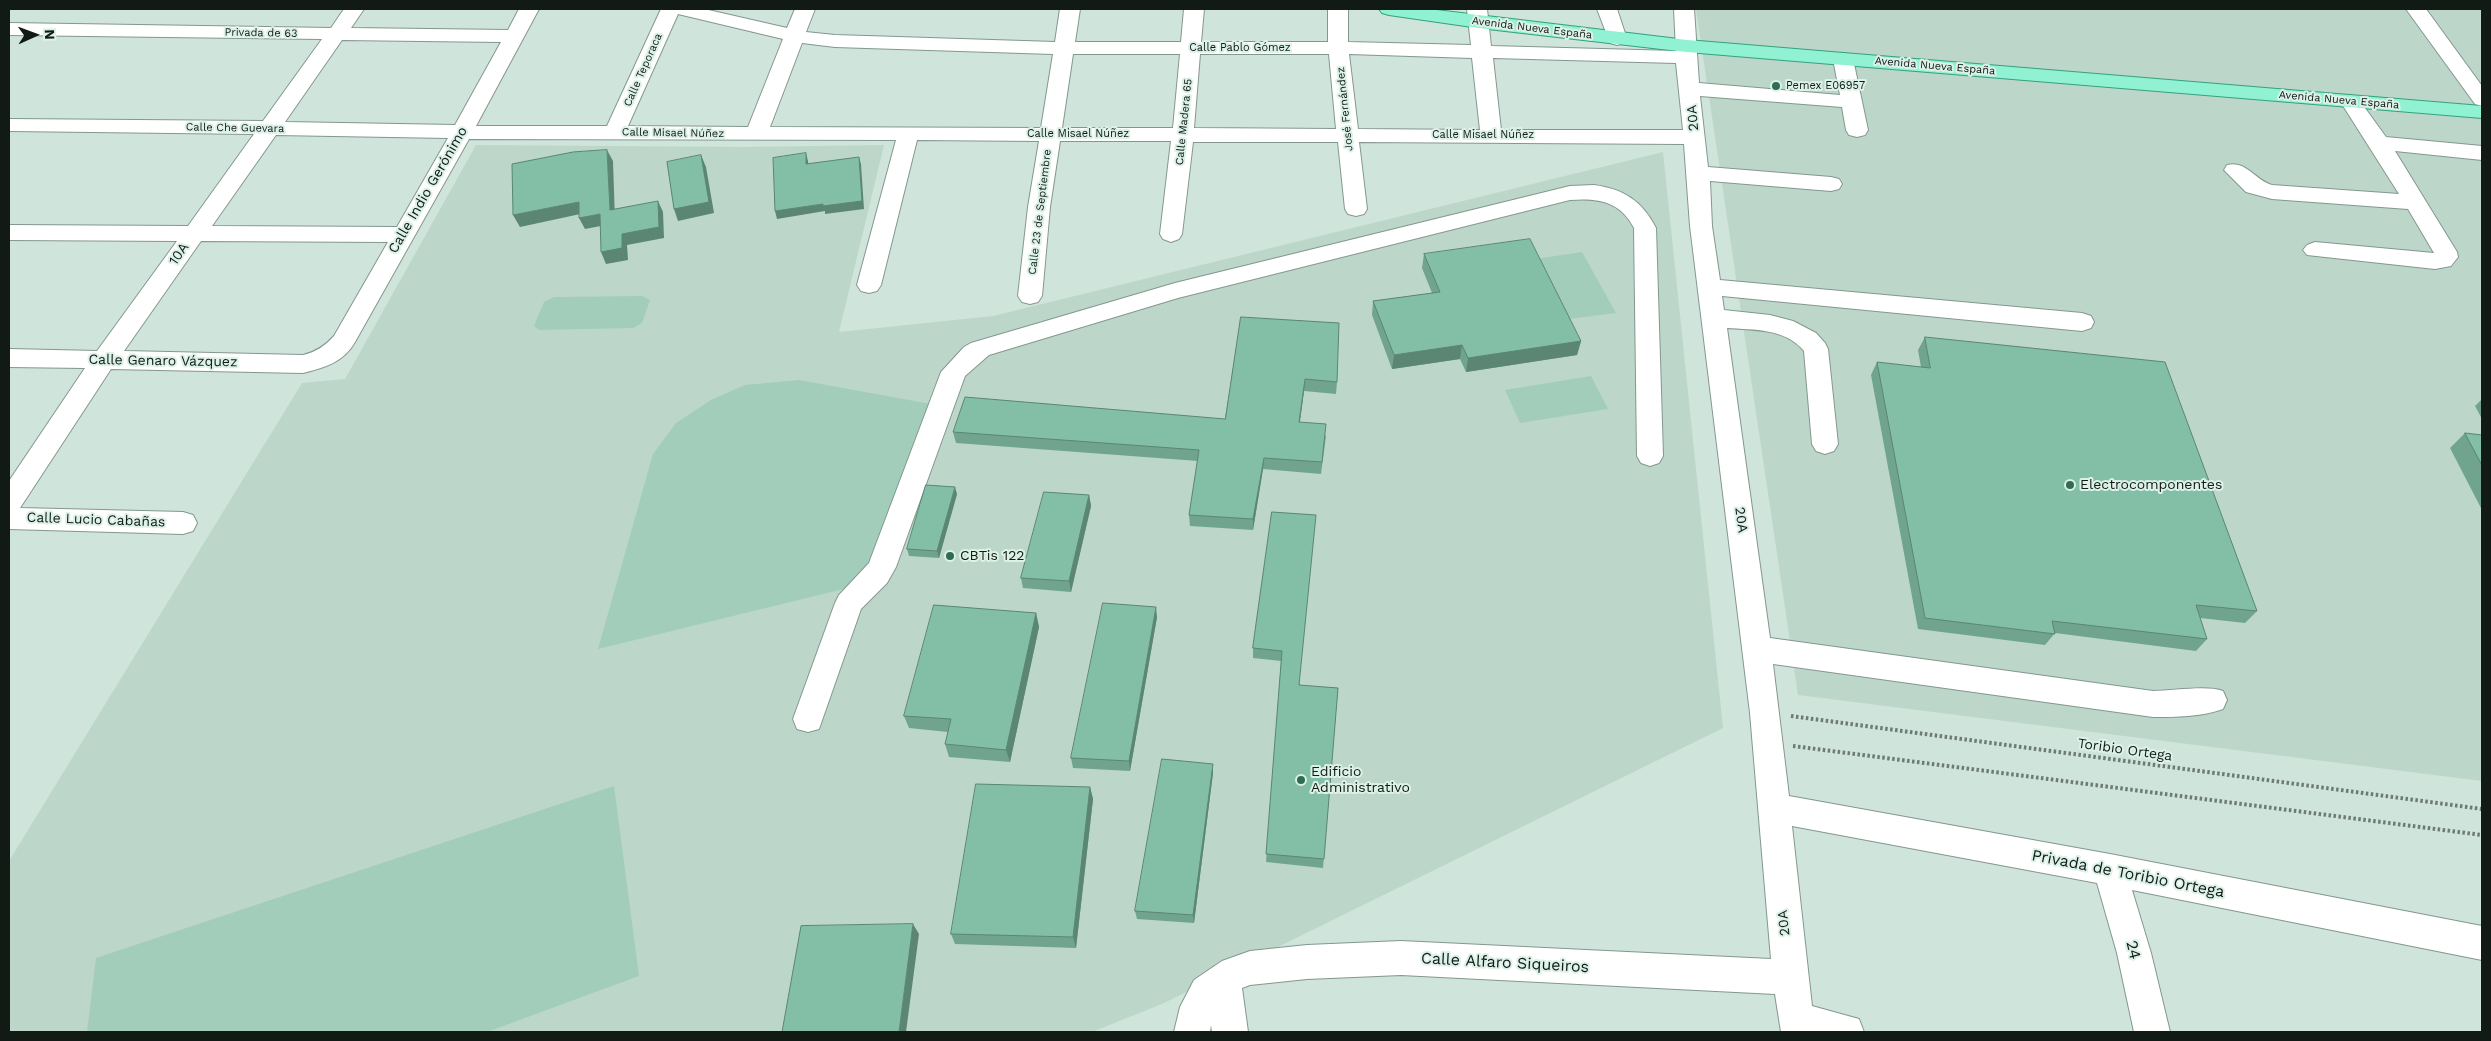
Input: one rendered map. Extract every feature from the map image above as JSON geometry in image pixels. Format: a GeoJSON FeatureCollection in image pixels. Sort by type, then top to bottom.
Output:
{"type":"FeatureCollection","features":[{"type":"Feature","properties":{"kind":"main road","name":"Avenida Nueva España"},"geometry":{"type":"LineString","coordinates":[[1389,9],[1478,15],[1687,51],[1843,59],[2482,112]]}},
{"type":"Feature","properties":{"kind":"street"},"geometry":{"type":"LineString","coordinates":[[29,29],[50,9]]}},
{"type":"Feature","properties":{"kind":"street","name":"10A"},"geometry":{"type":"LineString","coordinates":[[9,502],[105,360],[334,34],[354,9]]}},
{"type":"Feature","properties":{"kind":"street","name":"Calle Indio Gerónimo"},"geometry":{"type":"LineString","coordinates":[[317,361],[331,354],[342,342],[462,132],[529,9]]}},
{"type":"Feature","properties":{"kind":"street","name":"Calle Teporaca"},"geometry":{"type":"LineString","coordinates":[[615,132],[671,9]]}},
{"type":"Feature","properties":{"kind":"street"},"geometry":{"type":"LineString","coordinates":[[681,9],[794,36]]}},
{"type":"Feature","properties":{"kind":"street"},"geometry":{"type":"LineString","coordinates":[[756,134],[805,9]]}},
{"type":"Feature","properties":{"kind":"street","name":"Calle 23 de Septiembre"},"geometry":{"type":"LineString","coordinates":[[1030,296],[1039,207],[1070,9]]}},
{"type":"Feature","properties":{"kind":"street","name":"Calle Madera 65"},"geometry":{"type":"LineString","coordinates":[[1171,234],[1192,48],[1194,9]]}},
{"type":"Feature","properties":{"kind":"street","name":"José Fernández"},"geometry":{"type":"LineString","coordinates":[[1338,9],[1338,48],[1356,209]]}},
{"type":"Feature","properties":{"kind":"street"},"geometry":{"type":"LineString","coordinates":[[1607,9],[1617,39]]}},
{"type":"Feature","properties":{"kind":"street","name":"20A"},"geometry":{"type":"LineString","coordinates":[[1684,9],[1701,226],[1765,713],[1790,977],[1799,1026]]}},
{"type":"Feature","properties":{"kind":"street"},"geometry":{"type":"LineString","coordinates":[[2416,9],[2482,100]]}},
{"type":"Feature","properties":{"kind":"street"},"geometry":{"type":"LineString","coordinates":[[1478,15],[1480,51],[1491,134]]}},
{"type":"Feature","properties":{"kind":"street","name":"Privada de 63"},"geometry":{"type":"LineString","coordinates":[[9,29],[513,36]]}},
{"type":"Feature","properties":{"kind":"street","name":"Calle Pablo Gómez"},"geometry":{"type":"LineString","coordinates":[[794,36],[835,41],[1064,48],[1687,51]]}},
{"type":"Feature","properties":{"kind":"street"},"geometry":{"type":"LineString","coordinates":[[1843,59],[1857,130]]}},
{"type":"Feature","properties":{"kind":"street"},"geometry":{"type":"LineString","coordinates":[[1691,89],[1852,102]]}},
{"type":"Feature","properties":{"kind":"street"},"geometry":{"type":"LineString","coordinates":[[2315,250],[2443,260],[2445,252],[2379,143],[2350,100]]}},
{"type":"Feature","properties":{"kind":"street","name":"Calle Che Guevara"},"geometry":{"type":"LineString","coordinates":[[9,125],[462,132]]}},
{"type":"Feature","properties":{"kind":"street","name":"Calle Misael Núñez"},"geometry":{"type":"LineString","coordinates":[[462,132],[1050,133],[1348,136],[1491,134],[1695,137]]}},
{"type":"Feature","properties":{"kind":"street"},"geometry":{"type":"LineString","coordinates":[[869,285],[908,134]]}},
{"type":"Feature","properties":{"kind":"street"},"geometry":{"type":"LineString","coordinates":[[2379,143],[2482,153]]}},
{"type":"Feature","properties":{"kind":"street"},"geometry":{"type":"LineString","coordinates":[[2235,170],[2254,187],[2272,192],[2413,202]]}},
{"type":"Feature","properties":{"kind":"street"},"geometry":{"type":"LineString","coordinates":[[1698,173],[1831,184]]}},
{"type":"Feature","properties":{"kind":"street"},"geometry":{"type":"LineString","coordinates":[[808,719],[849,602],[859,590],[877,575],[882,567],[954,372],[972,353],[980,349],[1175,291],[1364,243],[1570,193],[1599,192],[1618,197],[1634,208],[1645,228],[1650,456]]}},
{"type":"Feature","properties":{"kind":"street"},"geometry":{"type":"LineString","coordinates":[[9,232],[402,235]]}},
{"type":"Feature","properties":{"kind":"street"},"geometry":{"type":"LineString","coordinates":[[1710,287],[2082,322]]}},
{"type":"Feature","properties":{"kind":"street"},"geometry":{"type":"LineString","coordinates":[[1714,318],[1791,327],[1810,340],[1816,349],[1825,444]]}},
{"type":"Feature","properties":{"kind":"street","name":"Calle Genaro Vázquez"},"geometry":{"type":"LineString","coordinates":[[9,358],[303,364],[317,361]]}},
{"type":"Feature","properties":{"kind":"street","name":"Calle Lucio Cabañas"},"geometry":{"type":"LineString","coordinates":[[9,518],[183,523]]}},
{"type":"Feature","properties":{"kind":"street"},"geometry":{"type":"LineString","coordinates":[[1757,649],[2153,704],[2184,704],[2212,700]]}},
{"type":"Feature","properties":{"kind":"street","name":"Privada de Toribio Ortega"},"geometry":{"type":"LineString","coordinates":[[1773,808],[2110,870],[2482,943]]}},
{"type":"Feature","properties":{"kind":"street","name":"24"},"geometry":{"type":"LineString","coordinates":[[2110,870],[2134,953],[2152,1032]]}},
{"type":"Feature","properties":{"kind":"street","name":"Calle Alfaro Siqueiros"},"geometry":{"type":"LineString","coordinates":[[1192,1032],[1198,1007],[1206,992],[1234,973],[1250,968],[1307,962],[1401,958],[1790,977]]}},
{"type":"Feature","properties":{"kind":"street"},"geometry":{"type":"LineString","coordinates":[[1224,980],[1230,1032]]}},
{"type":"Feature","properties":{"kind":"street"},"geometry":{"type":"LineString","coordinates":[[1799,1026],[1846,1032]]}},
{"type":"Feature","properties":{"kind":"path","name":"Toribio Ortega"},"geometry":{"type":"LineString","coordinates":[[1765,713],[2482,809]]}},
{"type":"Feature","properties":{"kind":"path"},"geometry":{"type":"LineString","coordinates":[[1768,742],[2482,835]]}},
{"type":"Feature","properties":{"kind":"shaded area"},"geometry":{"type":"Polygon","coordinates":[[[1696,9],[2482,9],[2482,781],[1798,695],[1696,9]]]}},
{"type":"Feature","properties":{"kind":"shaded area","name":"CBTis 122"},"geometry":{"type":"Polygon","coordinates":[[[476,145],[744,147],[884,145],[839,332],[993,316],[1663,152],[1723,728],[1162,1004],[1092,1032],[9,1032],[9,861],[302,383],[345,379],[476,145]]]}},
{"type":"Feature","properties":{"kind":"shaded area"},"geometry":{"type":"Polygon","coordinates":[[[1582,252],[1616,313],[1560,320],[1529,260],[1582,252]]]}},
{"type":"Feature","properties":{"kind":"shaded area"},"geometry":{"type":"Polygon","coordinates":[[[642,296],[650,300],[642,323],[633,328],[539,330],[534,326],[544,302],[554,297],[642,296]]]}},
{"type":"Feature","properties":{"kind":"shaded area"},"geometry":{"type":"Polygon","coordinates":[[[1591,376],[1608,409],[1520,423],[1505,390],[1591,376]]]}},
{"type":"Feature","properties":{"kind":"shaded area"},"geometry":{"type":"Polygon","coordinates":[[[799,380],[931,404],[868,583],[598,649],[653,454],[676,423],[711,400],[745,385],[799,380]]]}},
{"type":"Feature","properties":{"kind":"shaded area"},"geometry":{"type":"Polygon","coordinates":[[[614,786],[639,976],[487,1032],[87,1032],[96,958],[614,786]]]}},
{"type":"Feature","properties":{"kind":"building"},"geometry":{"type":"Polygon","coordinates":[[[607,150],[610,210],[658,201],[659,227],[622,234],[622,248],[601,252],[600,214],[579,218],[579,202],[513,215],[512,164],[573,152],[607,150]]]}},
{"type":"Feature","properties":{"kind":"building"},"geometry":{"type":"Polygon","coordinates":[[[806,153],[806,164],[859,157],[862,201],[775,211],[773,158],[806,153]]]}},
{"type":"Feature","properties":{"kind":"building"},"geometry":{"type":"Polygon","coordinates":[[[701,155],[709,202],[674,209],[667,162],[701,155]]]}},
{"type":"Feature","properties":{"kind":"building"},"geometry":{"type":"Polygon","coordinates":[[[1530,239],[1581,341],[1468,358],[1462,345],[1394,355],[1373,301],[1440,292],[1424,254],[1530,239]]]}},
{"type":"Feature","properties":{"kind":"building"},"geometry":{"type":"Polygon","coordinates":[[[1241,317],[1339,323],[1337,382],[1305,379],[1299,422],[1326,424],[1322,462],[1264,458],[1253,519],[1189,515],[1199,450],[953,432],[965,397],[1225,419],[1241,317]]]}},
{"type":"Feature","properties":{"kind":"building","name":"Electrocomponentes"},"geometry":{"type":"Polygon","coordinates":[[[1925,337],[2165,362],[2257,611],[2196,605],[2207,639],[2052,621],[2055,634],[1925,618],[1877,362],[1930,368],[1925,337]]]}},
{"type":"Feature","properties":{"kind":"building"},"geometry":{"type":"Polygon","coordinates":[[[2465,433],[2482,435],[2482,465],[2465,433]]]}},
{"type":"Feature","properties":{"kind":"building"},"geometry":{"type":"Polygon","coordinates":[[[926,485],[955,487],[937,551],[907,549],[926,485]]]}},
{"type":"Feature","properties":{"kind":"building"},"geometry":{"type":"Polygon","coordinates":[[[1044,492],[1089,495],[1069,581],[1021,578],[1044,492]]]}},
{"type":"Feature","properties":{"kind":"building"},"geometry":{"type":"Polygon","coordinates":[[[1272,512],[1316,515],[1299,685],[1338,688],[1324,859],[1266,854],[1282,651],[1253,648],[1272,512]]]}},
{"type":"Feature","properties":{"kind":"building"},"geometry":{"type":"Polygon","coordinates":[[[1103,603],[1156,607],[1129,761],[1071,758],[1103,603]]]}},
{"type":"Feature","properties":{"kind":"building"},"geometry":{"type":"Polygon","coordinates":[[[934,605],[1036,613],[1006,750],[945,744],[951,719],[904,716],[934,605]]]}},
{"type":"Feature","properties":{"kind":"building"},"geometry":{"type":"Polygon","coordinates":[[[1162,759],[1213,764],[1193,915],[1135,911],[1162,759]]]}},
{"type":"Feature","properties":{"kind":"building"},"geometry":{"type":"Polygon","coordinates":[[[976,784],[1090,787],[1073,937],[951,934],[976,784]]]}},
{"type":"Feature","properties":{"kind":"building"},"geometry":{"type":"Polygon","coordinates":[[[913,924],[899,1032],[782,1032],[801,926],[913,924]]]}},
{"type":"Feature","properties":{"kind":"place","name":"Pemex E06957"},"geometry":{"type":"Point","coordinates":[1776,86]}},
{"type":"Feature","properties":{"kind":"place","name":"Electrocomponentes"},"geometry":{"type":"Point","coordinates":[2070,485]}},
{"type":"Feature","properties":{"kind":"place","name":"CBTis 122"},"geometry":{"type":"Point","coordinates":[950,556]}},
{"type":"Feature","properties":{"kind":"place","name":"Edificio Administrativo"},"geometry":{"type":"Point","coordinates":[1301,780]}}]}
